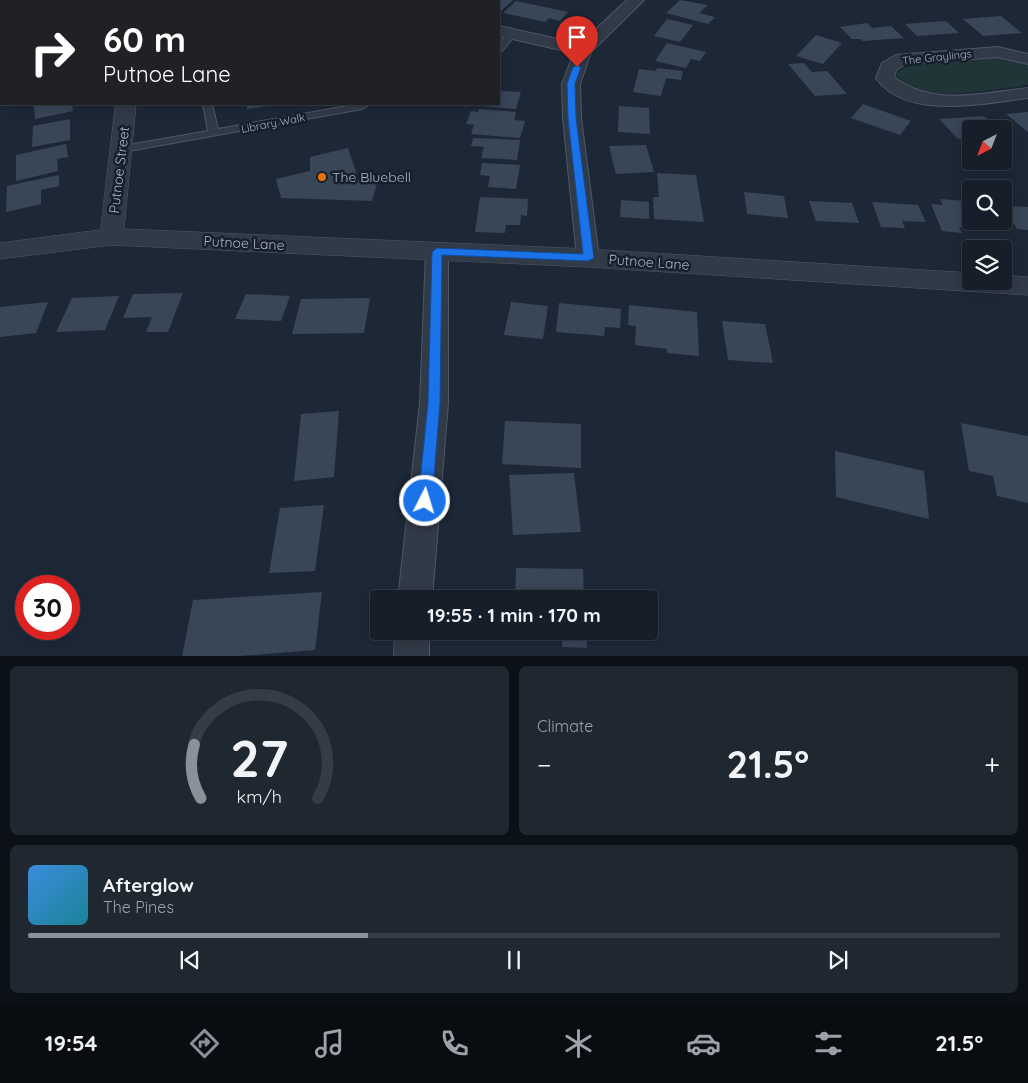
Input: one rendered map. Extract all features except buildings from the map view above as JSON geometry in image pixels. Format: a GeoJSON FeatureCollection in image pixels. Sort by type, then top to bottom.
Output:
{"type":"FeatureCollection","features":[{"type":"Feature","properties":{"kind":"street"},"geometry":{"type":"LineString","coordinates":[[588,258],[572,118],[571,84],[583,50],[636,0]]}},
{"type":"Feature","properties":{"kind":"street"},"geometry":{"type":"LineString","coordinates":[[506,32],[583,50]]}},
{"type":"Feature","properties":{"kind":"street","name":"The Graylings"},"geometry":{"type":"LineString","coordinates":[[1028,59],[998,52],[902,59],[888,67],[885,78],[894,87],[916,97],[934,100],[952,101],[1028,93]]}},
{"type":"Feature","properties":{"kind":"street","name":"Putnoe Street"},"geometry":{"type":"LineString","coordinates":[[111,237],[126,105]]}},
{"type":"Feature","properties":{"kind":"street","name":"Putnoe Lane"},"geometry":{"type":"LineString","coordinates":[[0,251],[111,237],[588,258],[1028,286]]}},
{"type":"Feature","properties":{"kind":"street"},"geometry":{"type":"LineString","coordinates":[[416,590],[434,403],[437,252]]}},
{"type":"Feature","properties":{"kind":"street"},"geometry":{"type":"LineString","coordinates":[[411,656],[412,640]]}},
{"type":"Feature","properties":{"kind":"lane"},"geometry":{"type":"LineString","coordinates":[[500,47],[506,32]]}},
{"type":"Feature","properties":{"kind":"lane"},"geometry":{"type":"LineString","coordinates":[[207,105],[214,134]]}},
{"type":"Feature","properties":{"kind":"lane","name":"Library Walk"},"geometry":{"type":"LineString","coordinates":[[122,149],[362,106]]}},
{"type":"Feature","properties":{"kind":"green space"},"geometry":{"type":"Polygon","coordinates":[[[997,57],[1028,65],[1028,85],[966,92],[933,93],[907,85],[896,73],[912,64],[997,57]]]}},
{"type":"Feature","properties":{"kind":"place","name":"The Bluebell"},"geometry":{"type":"Point","coordinates":[322,177]}},
{"type":"Feature","properties":{"kind":"route"},"geometry":{"type":"LineString","coordinates":[[425,501],[434,403],[437,252],[588,258],[572,118],[571,84],[577,67]]}}]}
